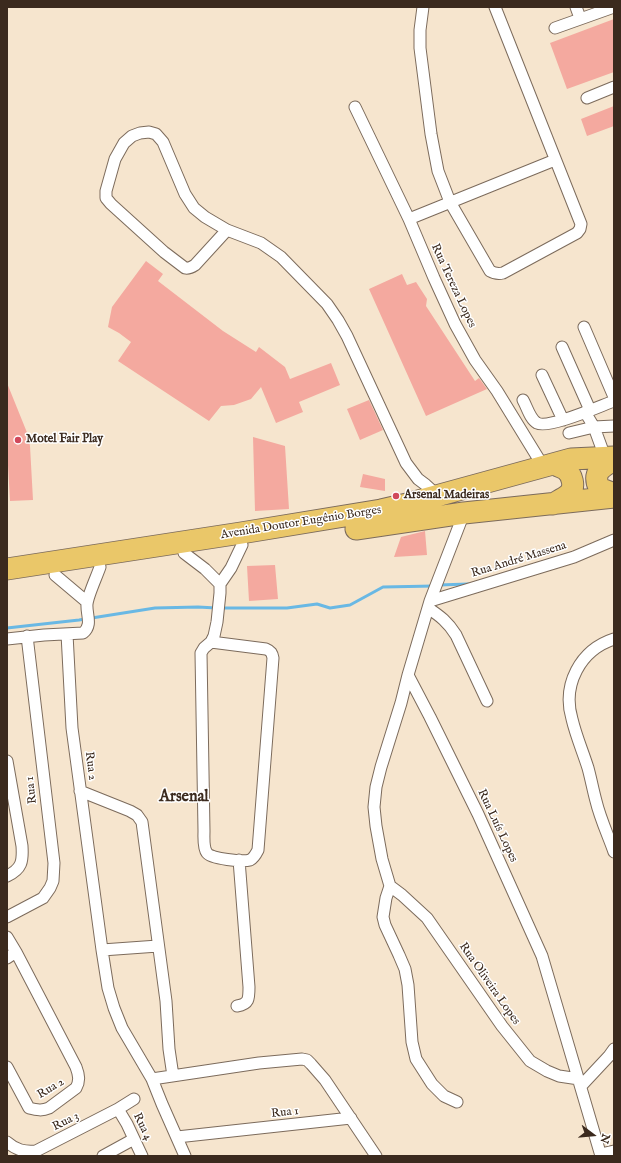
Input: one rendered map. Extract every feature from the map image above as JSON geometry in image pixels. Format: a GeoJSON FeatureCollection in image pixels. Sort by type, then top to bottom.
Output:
{"type":"FeatureCollection","features":[{"type":"Feature","properties":{"kind":"highway","name":"Avenida Doutor Eugênio Borges"},"geometry":{"type":"LineString","coordinates":[[7,569],[388,509],[571,459],[611,458]]}},
{"type":"Feature","properties":{"kind":"highway"},"geometry":{"type":"LineString","coordinates":[[611,458],[600,469],[597,474],[596,482],[599,488],[614,495]]}},
{"type":"Feature","properties":{"kind":"highway"},"geometry":{"type":"LineString","coordinates":[[548,465],[565,469],[570,474],[572,479],[573,487],[571,492],[553,504]]}},
{"type":"Feature","properties":{"kind":"highway","name":"Avenida Doutor Eugênio Borges"},"geometry":{"type":"LineString","coordinates":[[7,582],[184,553],[464,513],[553,504],[614,495]]}},
{"type":"Feature","properties":{"kind":"street"},"geometry":{"type":"LineString","coordinates":[[423,7],[420,30],[420,48],[431,134],[438,171],[450,202],[490,271],[494,274],[503,273],[577,233],[581,224],[495,7]]}},
{"type":"Feature","properties":{"kind":"street"},"geometry":{"type":"LineString","coordinates":[[576,7],[580,18]]}},
{"type":"Feature","properties":{"kind":"street"},"geometry":{"type":"LineString","coordinates":[[555,28],[614,7]]}},
{"type":"Feature","properties":{"kind":"street"},"geometry":{"type":"LineString","coordinates":[[586,98],[614,87]]}},
{"type":"Feature","properties":{"kind":"street","name":"Rua Tereza Lopes"},"geometry":{"type":"LineString","coordinates":[[355,107],[409,219],[434,278],[475,360],[548,465]]}},
{"type":"Feature","properties":{"kind":"street"},"geometry":{"type":"LineString","coordinates":[[227,230],[195,265],[188,269],[164,252],[106,198],[106,191],[112,167],[124,143],[132,136],[140,133],[149,132],[156,134],[164,142],[185,194],[194,208],[205,217],[227,230],[261,243],[276,253],[327,304],[347,336],[406,463],[418,479],[437,495]]}},
{"type":"Feature","properties":{"kind":"street"},"geometry":{"type":"LineString","coordinates":[[409,219],[555,160]]}},
{"type":"Feature","properties":{"kind":"street"},"geometry":{"type":"LineString","coordinates":[[584,327],[614,397]]}},
{"type":"Feature","properties":{"kind":"street"},"geometry":{"type":"LineString","coordinates":[[562,347],[594,427],[611,458]]}},
{"type":"Feature","properties":{"kind":"street"},"geometry":{"type":"LineString","coordinates":[[542,375],[563,420]]}},
{"type":"Feature","properties":{"kind":"street"},"geometry":{"type":"LineString","coordinates":[[523,400],[532,418],[536,422],[544,425],[563,420],[614,401]]}},
{"type":"Feature","properties":{"kind":"street"},"geometry":{"type":"LineString","coordinates":[[569,433],[594,427],[614,426]]}},
{"type":"Feature","properties":{"kind":"street"},"geometry":{"type":"LineString","coordinates":[[457,1102],[444,1096],[432,1084],[416,1059],[414,1053],[408,984],[405,969],[385,925],[383,917],[386,898],[390,886],[382,860],[374,807],[376,787],[381,768],[430,600],[464,513]]}},
{"type":"Feature","properties":{"kind":"street","name":"Rua André Massena"},"geometry":{"type":"LineString","coordinates":[[430,600],[574,557],[614,540]]}},
{"type":"Feature","properties":{"kind":"street"},"geometry":{"type":"LineString","coordinates":[[212,642],[270,650],[274,658],[258,850],[256,855],[250,860],[226,859],[210,856],[205,850],[201,653],[204,648],[212,642],[217,622],[220,584],[231,568],[242,545]]}},
{"type":"Feature","properties":{"kind":"street"},"geometry":{"type":"LineString","coordinates":[[184,553],[205,569],[220,584]]}},
{"type":"Feature","properties":{"kind":"street"},"geometry":{"type":"LineString","coordinates":[[7,639],[27,636],[83,633],[86,631],[89,618],[87,602],[100,567]]}},
{"type":"Feature","properties":{"kind":"street"},"geometry":{"type":"LineString","coordinates":[[55,575],[87,602]]}},
{"type":"Feature","properties":{"kind":"street"},"geometry":{"type":"LineString","coordinates":[[430,600],[456,635],[487,701]]}},
{"type":"Feature","properties":{"kind":"street","name":"Rua 2"},"geometry":{"type":"LineString","coordinates":[[67,634],[72,728],[80,791],[130,811],[137,815],[142,822],[158,946]]}},
{"type":"Feature","properties":{"kind":"street","name":"Rua 1"},"geometry":{"type":"LineString","coordinates":[[7,917],[43,898],[50,888],[54,874],[54,863],[27,636]]}},
{"type":"Feature","properties":{"kind":"street"},"geometry":{"type":"LineString","coordinates":[[614,639],[607,641],[584,659],[577,670],[571,685],[569,705],[572,719],[585,757],[596,802],[614,852]]}},
{"type":"Feature","properties":{"kind":"street","name":"Rua Luís Lopes"},"geometry":{"type":"LineString","coordinates":[[408,675],[478,814],[542,956],[601,1155]]}},
{"type":"Feature","properties":{"kind":"street"},"geometry":{"type":"LineString","coordinates":[[7,760],[22,846],[22,861],[20,867],[15,872],[7,876]]}},
{"type":"Feature","properties":{"kind":"street"},"geometry":{"type":"LineString","coordinates":[[80,791],[108,988],[122,1028],[152,1079],[185,1156]]}},
{"type":"Feature","properties":{"kind":"street"},"geometry":{"type":"LineString","coordinates":[[237,1006],[243,1005],[248,1000],[249,987],[240,860]]}},
{"type":"Feature","properties":{"kind":"street","name":"Rua Oliveira Lopes"},"geometry":{"type":"LineString","coordinates":[[390,886],[427,918],[502,1026],[530,1061],[547,1071],[580,1082]]}},
{"type":"Feature","properties":{"kind":"street","name":"Rua 2"},"geometry":{"type":"LineString","coordinates":[[7,937],[12,955],[76,1067],[80,1079],[76,1088],[49,1108],[45,1110],[37,1110],[29,1108],[7,1067]]}},
{"type":"Feature","properties":{"kind":"street"},"geometry":{"type":"LineString","coordinates":[[102,950],[158,946],[166,1001],[169,1049],[173,1076]]}},
{"type":"Feature","properties":{"kind":"street"},"geometry":{"type":"LineString","coordinates":[[580,1082],[609,1056],[614,1049]]}},
{"type":"Feature","properties":{"kind":"street"},"geometry":{"type":"LineString","coordinates":[[152,1079],[259,1063],[302,1059],[307,1060],[325,1080],[376,1156]]}},
{"type":"Feature","properties":{"kind":"street","name":"Rua 3"},"geometry":{"type":"LineString","coordinates":[[7,1142],[14,1148],[36,1151],[118,1109],[134,1099]]}},
{"type":"Feature","properties":{"kind":"street","name":"Rua 4"},"geometry":{"type":"LineString","coordinates":[[118,1109],[142,1156]]}},
{"type":"Feature","properties":{"kind":"street","name":"Rua 1"},"geometry":{"type":"LineString","coordinates":[[177,1137],[351,1118]]}},
{"type":"Feature","properties":{"kind":"street"},"geometry":{"type":"LineString","coordinates":[[103,1156],[134,1139]]}},
{"type":"Feature","properties":{"kind":"street"},"geometry":{"type":"LineString","coordinates":[[601,1155],[614,1151]]}},
{"type":"Feature","properties":{"kind":"building"},"geometry":{"type":"Polygon","coordinates":[[[614,19],[614,72],[567,89],[550,43],[614,19]]]}},
{"type":"Feature","properties":{"kind":"building"},"geometry":{"type":"Polygon","coordinates":[[[614,106],[614,126],[587,136],[581,119],[614,106]]]}},
{"type":"Feature","properties":{"kind":"building"},"geometry":{"type":"Polygon","coordinates":[[[146,261],[163,274],[158,281],[223,331],[256,352],[259,347],[285,367],[290,379],[331,363],[340,385],[299,402],[303,412],[276,423],[261,387],[251,399],[234,405],[221,406],[209,421],[118,361],[131,342],[108,327],[112,307],[146,261]]]}},
{"type":"Feature","properties":{"kind":"building"},"geometry":{"type":"Polygon","coordinates":[[[402,274],[407,285],[416,282],[427,299],[426,306],[475,381],[479,378],[487,389],[426,416],[369,289],[402,274]]]}},
{"type":"Feature","properties":{"kind":"building","name":"Motel Fair Play"},"geometry":{"type":"Polygon","coordinates":[[[7,383],[28,435],[33,500],[10,501],[7,447],[7,383]]]}},
{"type":"Feature","properties":{"kind":"building"},"geometry":{"type":"Polygon","coordinates":[[[369,400],[383,430],[360,440],[347,409],[369,400]]]}},
{"type":"Feature","properties":{"kind":"building"},"geometry":{"type":"Polygon","coordinates":[[[253,437],[285,446],[289,509],[255,511],[253,437]]]}},
{"type":"Feature","properties":{"kind":"building"},"geometry":{"type":"Polygon","coordinates":[[[363,474],[385,479],[385,491],[360,487],[363,474]]]}},
{"type":"Feature","properties":{"kind":"building"},"geometry":{"type":"Polygon","coordinates":[[[425,531],[427,555],[394,557],[401,537],[425,531]]]}},
{"type":"Feature","properties":{"kind":"building"},"geometry":{"type":"Polygon","coordinates":[[[275,565],[278,599],[249,601],[247,566],[275,565]]]}},
{"type":"Feature","properties":{"kind":"waterway"},"geometry":{"type":"LineString","coordinates":[[439,585],[468,584]]}},
{"type":"Feature","properties":{"kind":"waterway"},"geometry":{"type":"LineString","coordinates":[[221,608],[287,608],[317,604],[330,608],[350,605],[383,587],[434,586]]}},
{"type":"Feature","properties":{"kind":"waterway"},"geometry":{"type":"LineString","coordinates":[[7,628],[79,620],[155,608],[216,608]]}},
{"type":"Feature","properties":{"kind":"place","name":"Motel Fair Play"},"geometry":{"type":"Point","coordinates":[18,440]}},
{"type":"Feature","properties":{"kind":"place","name":"Arsenal Madeiras"},"geometry":{"type":"Point","coordinates":[396,496]}},
{"type":"Feature","properties":{"kind":"district","name":"Arsenal"},"geometry":{"type":"Point","coordinates":[184,798]}}]}
